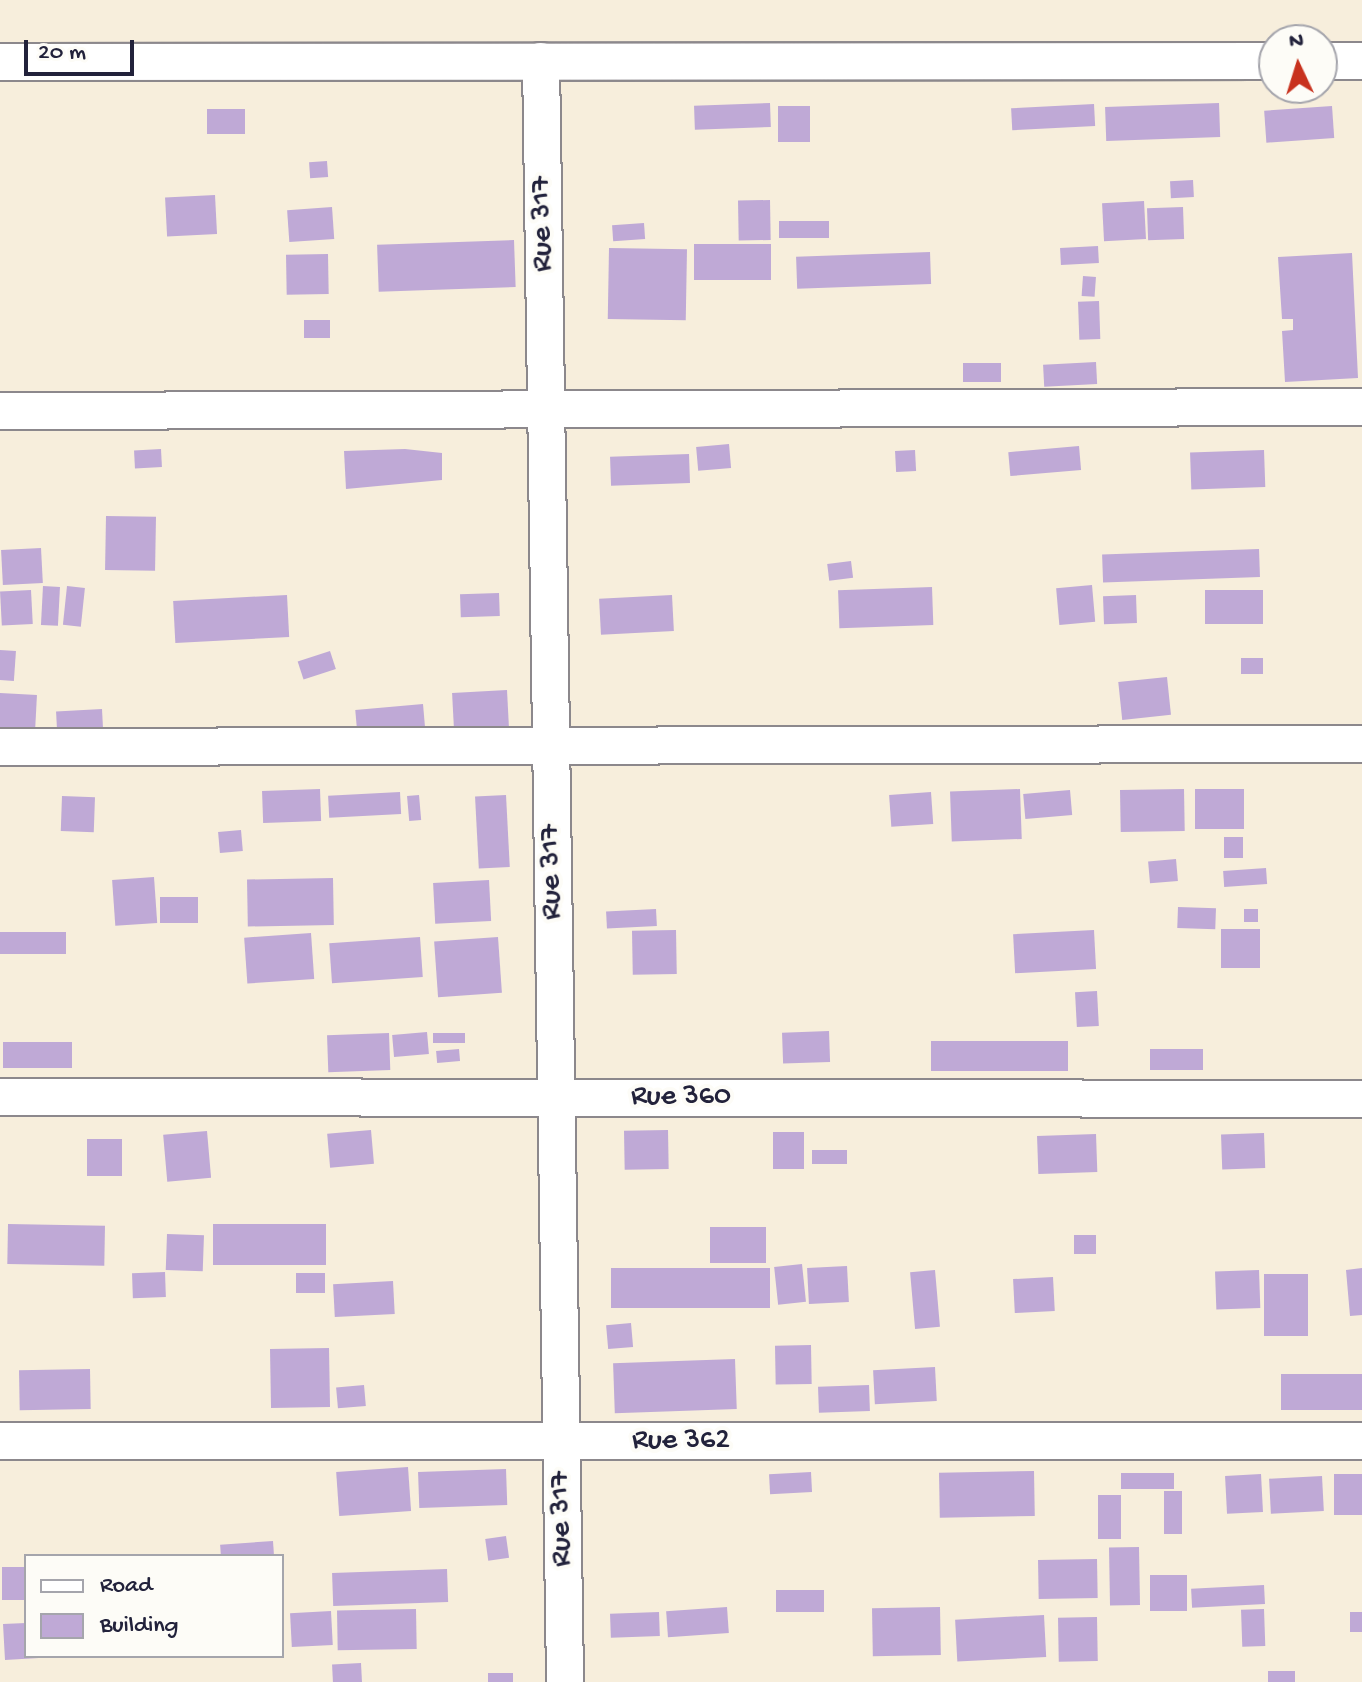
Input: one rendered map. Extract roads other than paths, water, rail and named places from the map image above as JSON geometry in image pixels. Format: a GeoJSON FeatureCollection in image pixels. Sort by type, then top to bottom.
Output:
{"type":"FeatureCollection","features":[{"type":"Feature","properties":{"kind":"street","name":"Rue 317"},"geometry":{"type":"LineString","coordinates":[[541,61],[565,1682]]}},
{"type":"Feature","properties":{"kind":"street"},"geometry":{"type":"LineString","coordinates":[[0,62],[1258,61]]}},
{"type":"Feature","properties":{"kind":"street"},"geometry":{"type":"LineString","coordinates":[[1338,61],[1362,61]]}},
{"type":"Feature","properties":{"kind":"street"},"geometry":{"type":"LineString","coordinates":[[0,411],[1362,407]]}},
{"type":"Feature","properties":{"kind":"street"},"geometry":{"type":"LineString","coordinates":[[0,747],[1362,744]]}},
{"type":"Feature","properties":{"kind":"street","name":"Rue 360"},"geometry":{"type":"LineString","coordinates":[[0,1097],[1362,1099]]}},
{"type":"Feature","properties":{"kind":"street","name":"Rue 362"},"geometry":{"type":"LineString","coordinates":[[0,1441],[1362,1441]]}}]}
